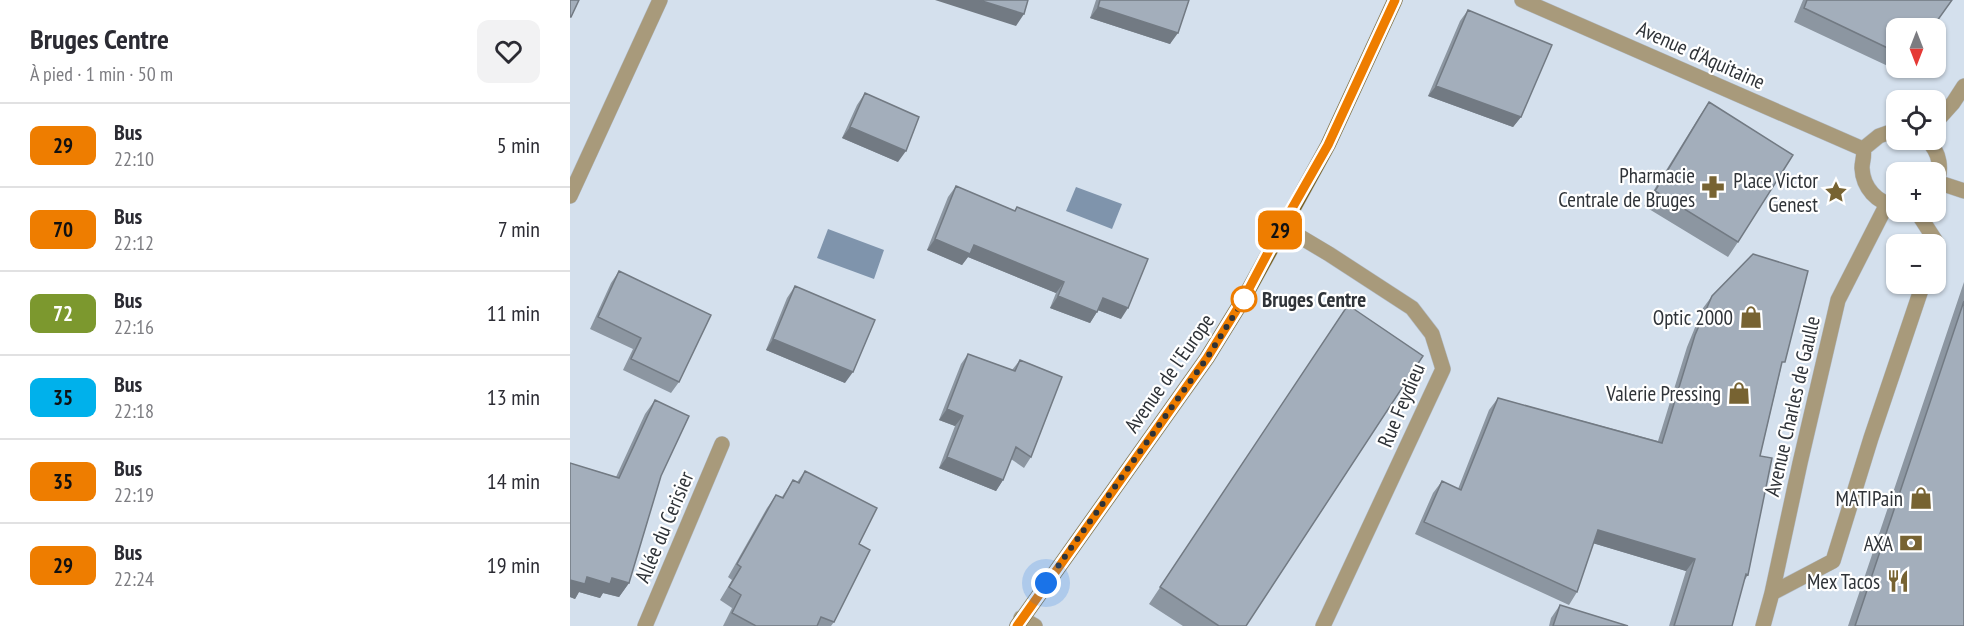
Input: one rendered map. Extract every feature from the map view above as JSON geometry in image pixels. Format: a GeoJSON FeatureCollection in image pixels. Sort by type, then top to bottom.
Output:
{"type":"FeatureCollection","features":[{"type":"Feature","properties":{"kind":"main road","name":"Avenue de l'Europe"},"geometry":{"type":"LineString","coordinates":[[1019,622],[1207,358],[1244,298],[1328,145],[1395,0]]}},
{"type":"Feature","properties":{"kind":"street"},"geometry":{"type":"LineString","coordinates":[[570,196],[660,0]]}},
{"type":"Feature","properties":{"kind":"street","name":"Avenue d'Aquitaine"},"geometry":{"type":"LineString","coordinates":[[1522,0],[1863,148]]}},
{"type":"Feature","properties":{"kind":"street"},"geometry":{"type":"LineString","coordinates":[[1946,111],[1964,86]]}},
{"type":"Feature","properties":{"kind":"street"},"geometry":{"type":"LineString","coordinates":[[1886,134],[1863,148],[1862,166],[1863,178],[1868,189],[1886,202]]}},
{"type":"Feature","properties":{"kind":"street"},"geometry":{"type":"LineString","coordinates":[[1946,186],[1964,191]]}},
{"type":"Feature","properties":{"kind":"street","name":"Avenue Charles de Gaulle"},"geometry":{"type":"LineString","coordinates":[[1763,626],[1838,300],[1886,214]]}},
{"type":"Feature","properties":{"kind":"street","name":"Rue Feydieu"},"geometry":{"type":"LineString","coordinates":[[1282,226],[1412,308],[1432,334],[1443,369],[1323,626]]}},
{"type":"Feature","properties":{"kind":"street"},"geometry":{"type":"LineString","coordinates":[[1772,593],[1833,561],[1871,438],[1920,294]]}},
{"type":"Feature","properties":{"kind":"street","name":"Allée du Cerisier"},"geometry":{"type":"LineString","coordinates":[[645,626],[722,444]]}},
{"type":"Feature","properties":{"kind":"street"},"geometry":{"type":"LineString","coordinates":[[1019,622],[1035,626]]}},
{"type":"Feature","properties":{"kind":"water"},"geometry":{"type":"Polygon","coordinates":[[[1076,187],[1122,204],[1112,229],[1066,211],[1076,187]]]}},
{"type":"Feature","properties":{"kind":"water"},"geometry":{"type":"Polygon","coordinates":[[[828,229],[884,250],[874,279],[817,258],[828,229]]]}},
{"type":"Feature","properties":{"kind":"building"},"geometry":{"type":"Polygon","coordinates":[[[570,0],[579,0],[571,17],[570,17],[570,0]]]}},
{"type":"Feature","properties":{"kind":"building"},"geometry":{"type":"Polygon","coordinates":[[[979,0],[1028,0],[1024,14],[979,0]]]}},
{"type":"Feature","properties":{"kind":"building"},"geometry":{"type":"Polygon","coordinates":[[[1100,0],[1189,0],[1178,33],[1098,7],[1100,0]]]}},
{"type":"Feature","properties":{"kind":"building"},"geometry":{"type":"Polygon","coordinates":[[[1807,0],[1952,0],[1939,18],[1886,18],[1886,47],[1804,8],[1807,0]]]}},
{"type":"Feature","properties":{"kind":"building"},"geometry":{"type":"Polygon","coordinates":[[[1468,10],[1552,45],[1521,117],[1436,86],[1468,10]]]}},
{"type":"Feature","properties":{"kind":"building"},"geometry":{"type":"Polygon","coordinates":[[[865,93],[919,117],[906,151],[850,127],[865,93]]]}},
{"type":"Feature","properties":{"kind":"building"},"geometry":{"type":"Polygon","coordinates":[[[1709,102],[1793,155],[1738,242],[1655,191],[1709,102]]]}},
{"type":"Feature","properties":{"kind":"building"},"geometry":{"type":"Polygon","coordinates":[[[956,186],[1015,211],[1017,207],[1148,259],[1128,308],[1103,298],[1097,312],[1058,296],[1064,282],[974,245],[970,254],[935,239],[956,186]]]}},
{"type":"Feature","properties":{"kind":"building"},"geometry":{"type":"Polygon","coordinates":[[[1753,254],[1808,271],[1785,362],[1782,362],[1760,456],[1772,458],[1748,575],[1746,574],[1732,626],[1674,626],[1695,559],[1598,530],[1577,592],[1424,522],[1442,481],[1461,490],[1498,398],[1662,443],[1695,335],[1712,296],[1753,254]]]}},
{"type":"Feature","properties":{"kind":"building"},"geometry":{"type":"Polygon","coordinates":[[[619,271],[711,315],[679,382],[631,359],[641,338],[598,317],[619,271]]]}},
{"type":"Feature","properties":{"kind":"building"},"geometry":{"type":"Polygon","coordinates":[[[795,286],[875,320],[853,372],[773,339],[795,286]]]}},
{"type":"Feature","properties":{"kind":"building"},"geometry":{"type":"Polygon","coordinates":[[[1964,301],[1964,626],[1855,626],[1964,301]]]}},
{"type":"Feature","properties":{"kind":"building"},"geometry":{"type":"Polygon","coordinates":[[[1348,305],[1423,356],[1246,626],[1219,626],[1160,587],[1348,305]]]}},
{"type":"Feature","properties":{"kind":"building"},"geometry":{"type":"Polygon","coordinates":[[[968,354],[1015,371],[1020,360],[1062,377],[1031,457],[1016,447],[1003,480],[947,457],[963,416],[947,409],[968,354]]]}},
{"type":"Feature","properties":{"kind":"building"},"geometry":{"type":"Polygon","coordinates":[[[655,400],[689,416],[661,476],[629,583],[612,578],[610,584],[587,577],[585,584],[570,580],[570,463],[619,478],[655,400]]]}},
{"type":"Feature","properties":{"kind":"building"},"geometry":{"type":"Polygon","coordinates":[[[805,471],[877,508],[859,544],[870,550],[834,622],[821,617],[817,626],[756,626],[732,613],[741,595],[729,587],[741,567],[737,564],[776,495],[783,498],[793,480],[799,483],[805,471]]]}},
{"type":"Feature","properties":{"kind":"building"},"geometry":{"type":"Polygon","coordinates":[[[1560,605],[1628,626],[1553,626],[1560,605]]]}},
{"type":"Feature","properties":{"kind":"bus line","name":"29"},"geometry":{"type":"LineString","coordinates":[[1017,626],[1207,358],[1244,298],[1328,145],[1395,0]]}},
{"type":"Feature","properties":{"kind":"place","name":"Pharmacie Centrale de Bruges"},"geometry":{"type":"Point","coordinates":[1713,187]}},
{"type":"Feature","properties":{"kind":"place","name":"Place Victor Genest"},"geometry":{"type":"Point","coordinates":[1836,192]}},
{"type":"Feature","properties":{"kind":"place","name":"Bruges Centre"},"geometry":{"type":"Point","coordinates":[1244,299]}},
{"type":"Feature","properties":{"kind":"place","name":"Optic 2000"},"geometry":{"type":"Point","coordinates":[1751,317]}},
{"type":"Feature","properties":{"kind":"place","name":"Valerie Pressing"},"geometry":{"type":"Point","coordinates":[1739,393]}},
{"type":"Feature","properties":{"kind":"place","name":"MATIPain"},"geometry":{"type":"Point","coordinates":[1921,498]}},
{"type":"Feature","properties":{"kind":"place","name":"AXA"},"geometry":{"type":"Point","coordinates":[1911,543]}},
{"type":"Feature","properties":{"kind":"place","name":"Mex Tacos"},"geometry":{"type":"Point","coordinates":[1898,581]}},
{"type":"Feature","properties":{"kind":"route"},"geometry":{"type":"LineString","coordinates":[[1046,583],[1207,358],[1244,299]]}}]}
